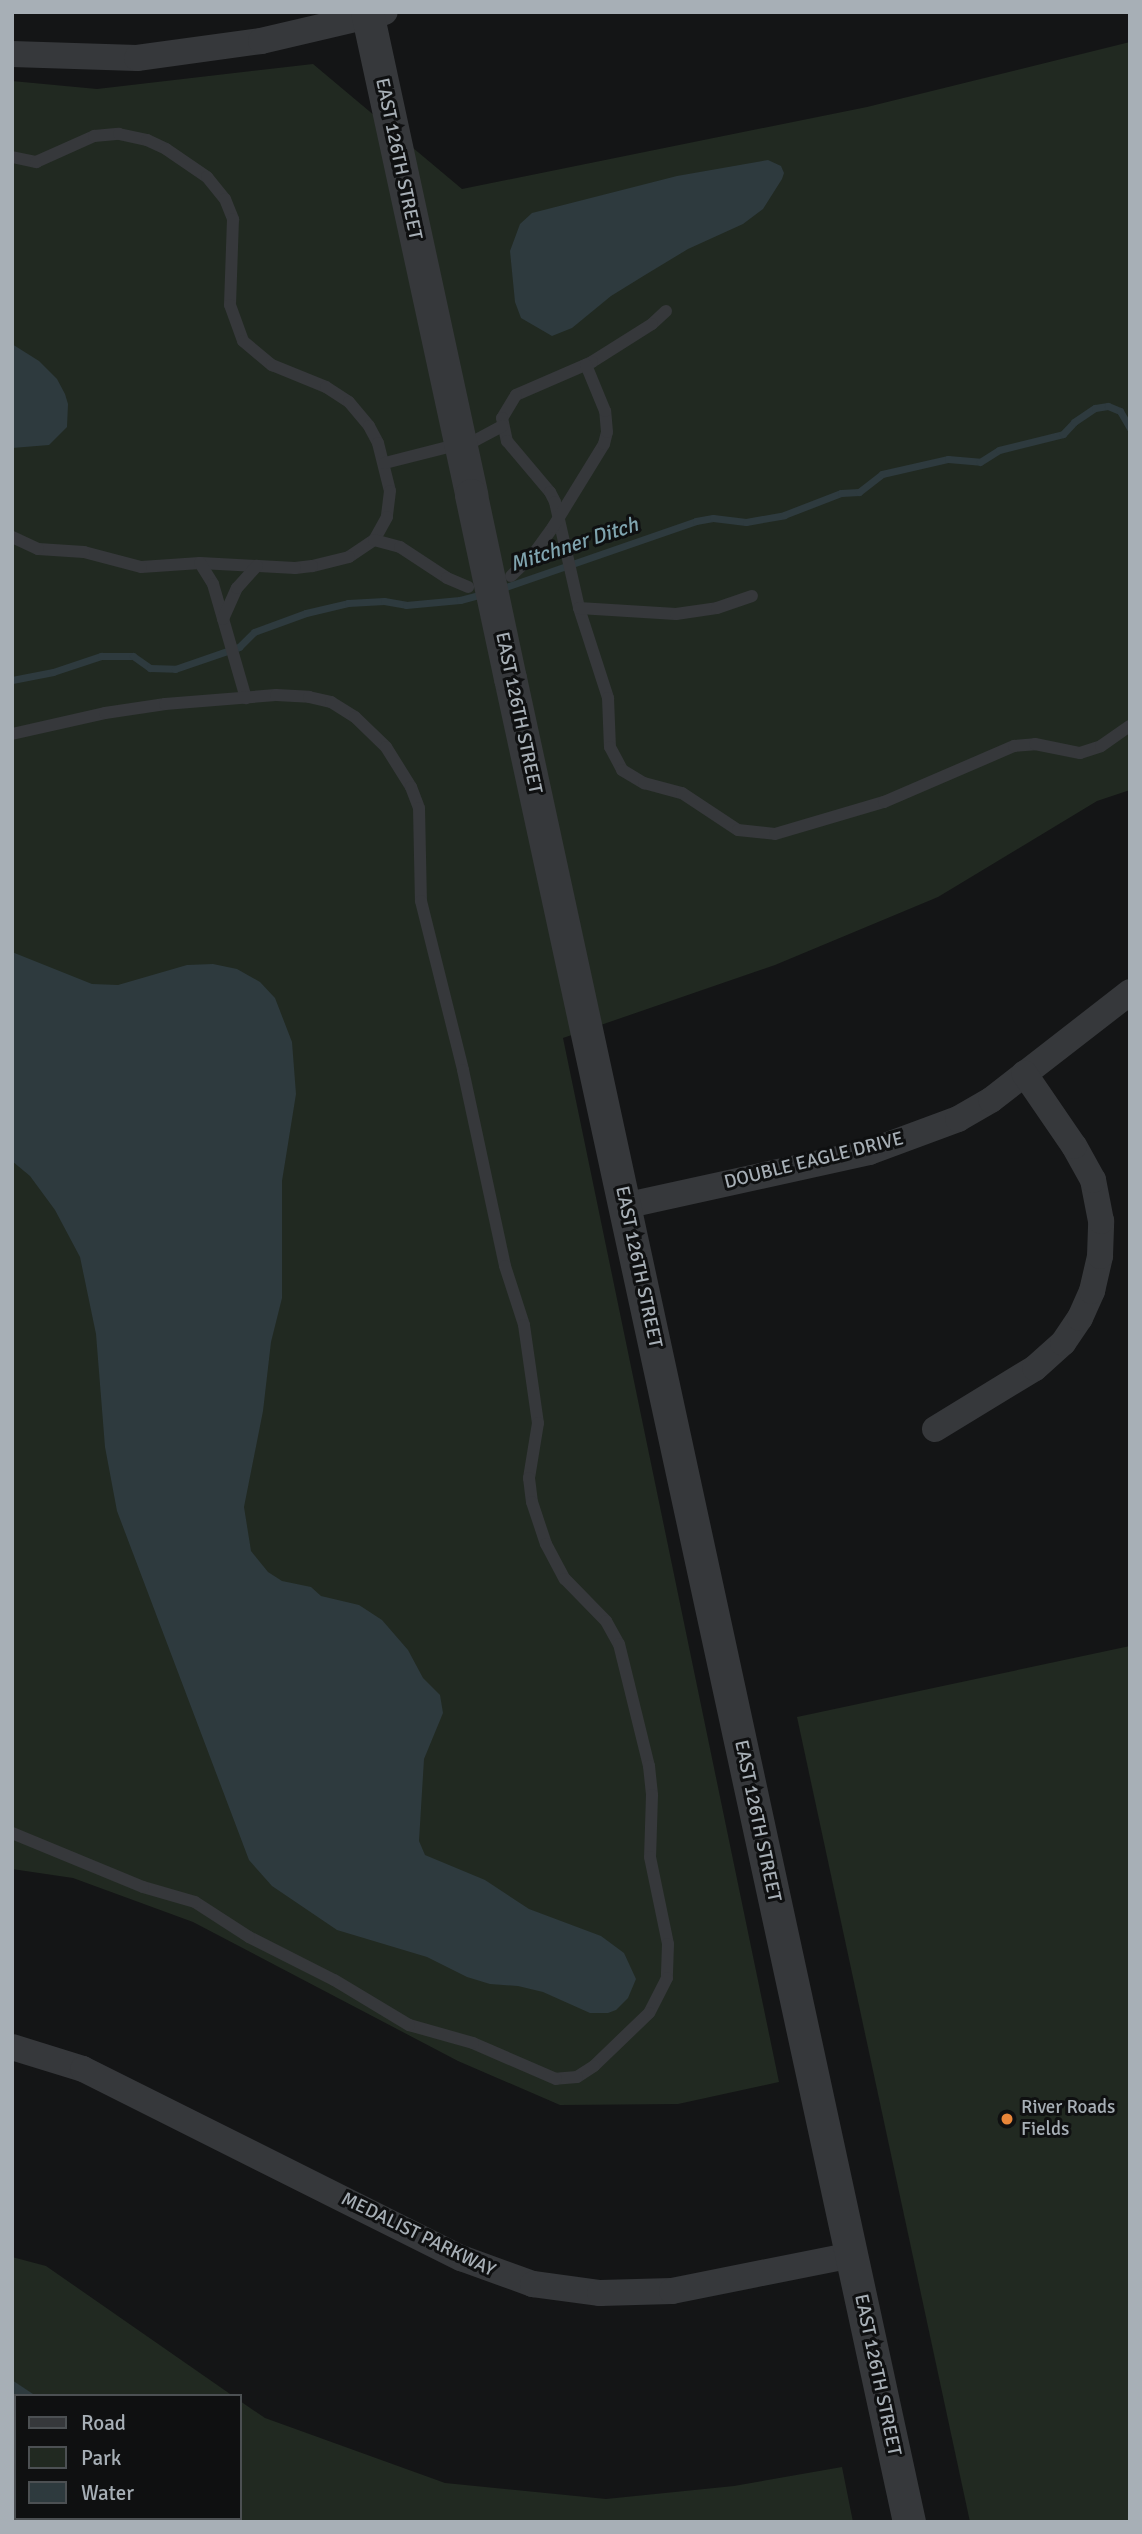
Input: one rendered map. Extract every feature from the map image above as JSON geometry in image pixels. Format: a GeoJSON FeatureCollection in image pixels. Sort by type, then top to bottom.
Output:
{"type":"FeatureCollection","features":[{"type":"Feature","properties":{"kind":"street"},"geometry":{"type":"LineString","coordinates":[[12,54],[137,58],[261,41],[373,13]]}},
{"type":"Feature","properties":{"kind":"street","name":"EAST 126TH STREET"},"geometry":{"type":"LineString","coordinates":[[373,13],[460,444],[909,2522]]}},
{"type":"Feature","properties":{"kind":"street","name":"DOUBLE EAGLE DRIVE"},"geometry":{"type":"LineString","coordinates":[[624,1206],[869,1152],[958,1119],[991,1100],[1130,992]]}},
{"type":"Feature","properties":{"kind":"street"},"geometry":{"type":"LineString","coordinates":[[935,1429],[1035,1368],[1063,1343],[1080,1318],[1091,1291],[1100,1256],[1101,1221],[1093,1180],[1074,1146],[1024,1073]]}},
{"type":"Feature","properties":{"kind":"street","name":"MEDALIST PARKWAY"},"geometry":{"type":"LineString","coordinates":[[12,2047],[83,2069],[461,2258],[500,2275],[533,2284],[600,2293],[672,2291],[852,2255]]}},
{"type":"Feature","properties":{"kind":"lane"},"geometry":{"type":"LineString","coordinates":[[12,157],[36,162],[94,136],[119,134],[147,140],[166,149],[207,177],[225,199],[233,219],[230,305],[243,341],[272,365],[326,387],[349,402],[369,426],[385,463],[390,491],[389,506],[374,540],[362,551],[332,562],[295,568],[200,563],[141,567],[84,552],[38,549],[12,537]]}},
{"type":"Feature","properties":{"kind":"lane"},"geometry":{"type":"LineString","coordinates":[[666,311],[652,324],[586,365],[516,395],[504,412],[502,426],[507,441],[550,492],[559,517],[579,608],[608,698],[610,747],[622,770],[638,781],[682,793],[716,818],[751,833],[785,832],[842,817],[950,776],[1014,746],[1035,744],[1070,752],[1089,751],[1130,726]]}},
{"type":"Feature","properties":{"kind":"lane"},"geometry":{"type":"LineString","coordinates":[[511,576],[532,556],[600,452],[607,432],[601,399],[586,365]]}},
{"type":"Feature","properties":{"kind":"lane"},"geometry":{"type":"LineString","coordinates":[[385,463],[491,435],[502,426]]}},
{"type":"Feature","properties":{"kind":"lane"},"geometry":{"type":"LineString","coordinates":[[374,540],[400,547],[447,578],[467,587]]}},
{"type":"Feature","properties":{"kind":"lane"},"geometry":{"type":"LineString","coordinates":[[200,563],[213,584],[246,698]]}},
{"type":"Feature","properties":{"kind":"lane"},"geometry":{"type":"LineString","coordinates":[[223,620],[237,588],[257,566]]}},
{"type":"Feature","properties":{"kind":"lane"},"geometry":{"type":"LineString","coordinates":[[579,608],[676,614],[717,608],[752,596]]}},
{"type":"Feature","properties":{"kind":"lane"},"geometry":{"type":"LineString","coordinates":[[12,734],[119,710],[295,695],[321,699],[343,709],[386,747],[415,797],[420,817],[421,901],[463,1070],[505,1266],[524,1325],[538,1423],[529,1478],[532,1502],[546,1544],[565,1579],[606,1620],[619,1644],[640,1720],[650,1774],[650,1857],[668,1944],[667,1978],[649,2013],[594,2066],[577,2077],[556,2079],[474,2043],[409,2025],[334,1980],[249,1937],[195,1902],[134,1883],[12,1833]]}},
{"type":"Feature","properties":{"kind":"green space"},"geometry":{"type":"Polygon","coordinates":[[[1130,42],[1130,790],[1097,801],[938,897],[775,965],[563,1038],[779,2082],[678,2104],[560,2105],[458,2061],[193,1922],[73,1878],[12,1869],[12,81],[97,89],[313,64],[462,189],[867,107],[1130,42]]]}},
{"type":"Feature","properties":{"kind":"green space","name":"River Roads Fields"},"geometry":{"type":"Polygon","coordinates":[[[1130,1646],[1130,2522],[970,2522],[797,1717],[1130,1646]]]}},
{"type":"Feature","properties":{"kind":"green space"},"geometry":{"type":"Polygon","coordinates":[[[12,2257],[46,2266],[230,2394],[14,2394],[14,2520],[242,2520],[242,2402],[265,2418],[445,2483],[606,2499],[734,2486],[842,2467],[853,2522],[12,2522],[12,2257]]]}},
{"type":"Feature","properties":{"kind":"water"},"geometry":{"type":"Polygon","coordinates":[[[768,160],[781,166],[784,173],[782,179],[763,209],[743,224],[688,249],[645,275],[611,296],[572,328],[552,336],[521,318],[515,302],[510,251],[520,224],[532,213],[677,176],[768,160]]]}},
{"type":"Feature","properties":{"kind":"water"},"geometry":{"type":"Polygon","coordinates":[[[12,344],[39,361],[57,379],[65,394],[68,404],[67,427],[49,445],[12,448],[12,344]]]}},
{"type":"Feature","properties":{"kind":"water"},"geometry":{"type":"Polygon","coordinates":[[[12,952],[92,984],[118,985],[187,965],[213,964],[237,969],[260,982],[275,998],[292,1042],[296,1094],[282,1181],[282,1298],[271,1342],[263,1411],[244,1507],[251,1551],[268,1572],[282,1581],[311,1587],[321,1596],[359,1605],[382,1620],[408,1650],[423,1678],[440,1695],[443,1713],[424,1759],[419,1841],[425,1855],[485,1880],[529,1909],[601,1936],[624,1953],[636,1979],[628,1998],[616,2010],[590,2013],[543,1992],[518,1986],[490,1984],[467,1977],[427,1957],[337,1930],[272,1886],[249,1860],[117,1511],[105,1447],[96,1334],[80,1257],[55,1210],[30,1176],[12,1161],[12,952]]]}},
{"type":"Feature","properties":{"kind":"water"},"geometry":{"type":"Polygon","coordinates":[[[12,2380],[33,2394],[14,2394],[14,2520],[238,2522],[12,2521],[12,2380]]]}},
{"type":"Feature","properties":{"kind":"waterway","name":"Mitchner Ditch"},"geometry":{"type":"LineString","coordinates":[[500,589],[696,521],[713,518],[746,522],[784,515],[841,493],[859,492],[882,474],[948,459],[980,462],[999,450],[1063,434],[1074,422],[1095,408],[1108,406],[1120,411],[1130,428]]}},
{"type":"Feature","properties":{"kind":"waterway","name":"Mitchner Ditch"},"geometry":{"type":"LineString","coordinates":[[12,680],[53,672],[101,656],[133,656],[150,668],[175,669],[239,647],[254,632],[306,613],[348,603],[384,601],[406,605],[460,600],[482,594]]}},
{"type":"Feature","properties":{"kind":"place","name":"River Roads Fields"},"geometry":{"type":"Point","coordinates":[1007,2119]}}]}
